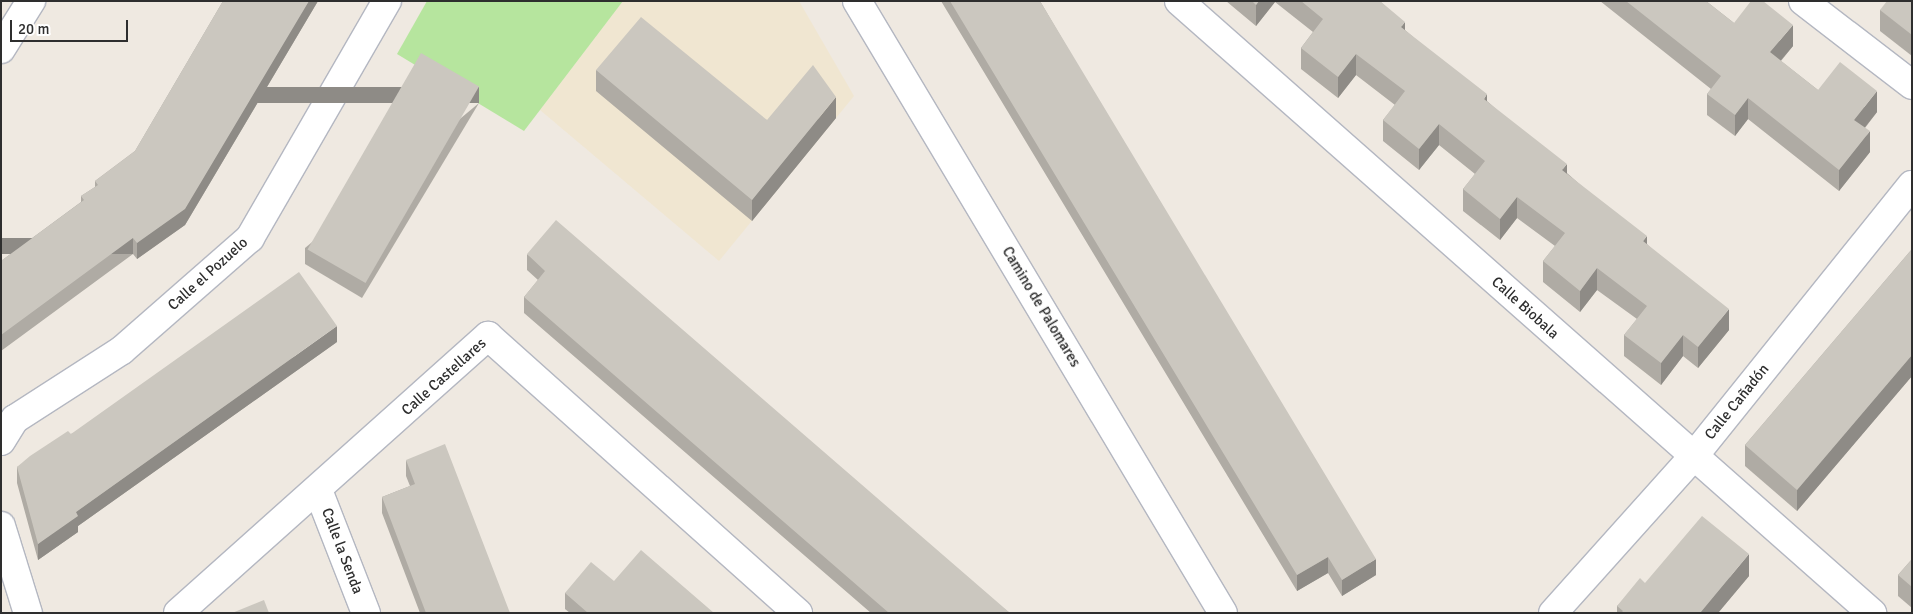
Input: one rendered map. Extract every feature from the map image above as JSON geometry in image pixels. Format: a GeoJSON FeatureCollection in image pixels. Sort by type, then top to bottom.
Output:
{"type":"FeatureCollection","features":[{"type":"Feature","properties":{"kind":"street"},"geometry":{"type":"LineString","coordinates":[[1,50],[31,1]]}},
{"type":"Feature","properties":{"kind":"street","name":"Calle el Pozuelo"},"geometry":{"type":"LineString","coordinates":[[1,441],[15,419],[122,350],[250,238],[387,1]]}},
{"type":"Feature","properties":{"kind":"street","name":"Camino de Palomares"},"geometry":{"type":"LineString","coordinates":[[857,1],[1224,613]]}},
{"type":"Feature","properties":{"kind":"street","name":"Calle Biobala"},"geometry":{"type":"LineString","coordinates":[[1179,1],[1872,613]]}},
{"type":"Feature","properties":{"kind":"street"},"geometry":{"type":"LineString","coordinates":[[1803,1],[1912,85]]}},
{"type":"Feature","properties":{"kind":"street","name":"Calle Cañadón"},"geometry":{"type":"LineString","coordinates":[[1553,613],[1693,456],[1912,185]]}},
{"type":"Feature","properties":{"kind":"street","name":"Calle Castellares"},"geometry":{"type":"LineString","coordinates":[[178,613],[318,490],[488,336],[798,613]]}},
{"type":"Feature","properties":{"kind":"street","name":"Calle la Senda"},"geometry":{"type":"LineString","coordinates":[[318,490],[366,613]]}},
{"type":"Feature","properties":{"kind":"street"},"geometry":{"type":"LineString","coordinates":[[1,526],[28,613]]}},
{"type":"Feature","properties":{"kind":"shaded area"},"geometry":{"type":"Polygon","coordinates":[[[623,1],[799,1],[854,96],[719,261],[540,110],[623,1]]]}},
{"type":"Feature","properties":{"kind":"green space"},"geometry":{"type":"Polygon","coordinates":[[[427,1],[623,1],[524,131],[397,54],[427,1]]]}},
{"type":"Feature","properties":{"kind":"building"},"geometry":{"type":"Polygon","coordinates":[[[223,1],[309,1],[185,209],[137,243],[133,238],[1,335],[1,261],[84,200],[81,196],[98,185],[95,181],[135,151],[223,1]]]}},
{"type":"Feature","properties":{"kind":"building"},"geometry":{"type":"Polygon","coordinates":[[[950,1],[1040,1],[1376,559],[1342,580],[1328,557],[1297,575],[950,1]]]}},
{"type":"Feature","properties":{"kind":"building"},"geometry":{"type":"Polygon","coordinates":[[[1301,1],[1380,1],[1405,22],[1401,27],[1487,94],[1484,99],[1567,164],[1562,170],[1647,236],[1643,241],[1729,309],[1698,347],[1683,335],[1661,363],[1624,335],[1647,306],[1597,268],[1580,291],[1543,261],[1565,233],[1517,197],[1500,219],[1463,189],[1485,161],[1439,124],[1419,149],[1383,120],[1405,91],[1356,54],[1338,77],[1301,48],[1323,19],[1301,1]]]}},
{"type":"Feature","properties":{"kind":"building"},"geometry":{"type":"Polygon","coordinates":[[[1626,1],[1706,1],[1734,23],[1751,1],[1763,1],[1793,25],[1770,52],[1818,90],[1840,62],[1877,91],[1854,120],[1870,131],[1839,170],[1748,98],[1735,115],[1707,94],[1721,76],[1626,1]]]}},
{"type":"Feature","properties":{"kind":"building"},"geometry":{"type":"Polygon","coordinates":[[[1887,1],[1912,1],[1912,35],[1880,10],[1887,1]]]}},
{"type":"Feature","properties":{"kind":"building"},"geometry":{"type":"Polygon","coordinates":[[[641,17],[767,120],[813,65],[836,97],[752,200],[596,70],[641,17]]]}},
{"type":"Feature","properties":{"kind":"building"},"geometry":{"type":"Polygon","coordinates":[[[421,53],[479,86],[366,283],[308,250],[421,53]]]}},
{"type":"Feature","properties":{"kind":"building"},"geometry":{"type":"Polygon","coordinates":[[[556,220],[1010,613],[889,613],[524,297],[545,271],[527,254],[556,220]]]}},
{"type":"Feature","properties":{"kind":"building"},"geometry":{"type":"Polygon","coordinates":[[[1912,249],[1912,355],[1797,490],[1745,445],[1912,249]]]}},
{"type":"Feature","properties":{"kind":"building"},"geometry":{"type":"Polygon","coordinates":[[[299,272],[337,326],[76,512],[78,516],[38,544],[17,467],[68,431],[71,434],[299,272]]]}},
{"type":"Feature","properties":{"kind":"building"},"geometry":{"type":"Polygon","coordinates":[[[445,444],[510,613],[426,613],[382,497],[415,484],[406,460],[445,444]]]}},
{"type":"Feature","properties":{"kind":"building"},"geometry":{"type":"Polygon","coordinates":[[[1702,516],[1749,554],[1700,613],[1621,613],[1623,611],[1617,606],[1640,578],[1645,583],[1702,516]]]}},
{"type":"Feature","properties":{"kind":"building"},"geometry":{"type":"Polygon","coordinates":[[[641,550],[714,613],[588,613],[565,593],[591,562],[614,581],[641,550]]]}},
{"type":"Feature","properties":{"kind":"building"},"geometry":{"type":"Polygon","coordinates":[[[1912,559],[1912,587],[1898,575],[1912,559]]]}},
{"type":"Feature","properties":{"kind":"building"},"geometry":{"type":"Polygon","coordinates":[[[264,600],[269,613],[232,613],[264,600]]]}}]}
